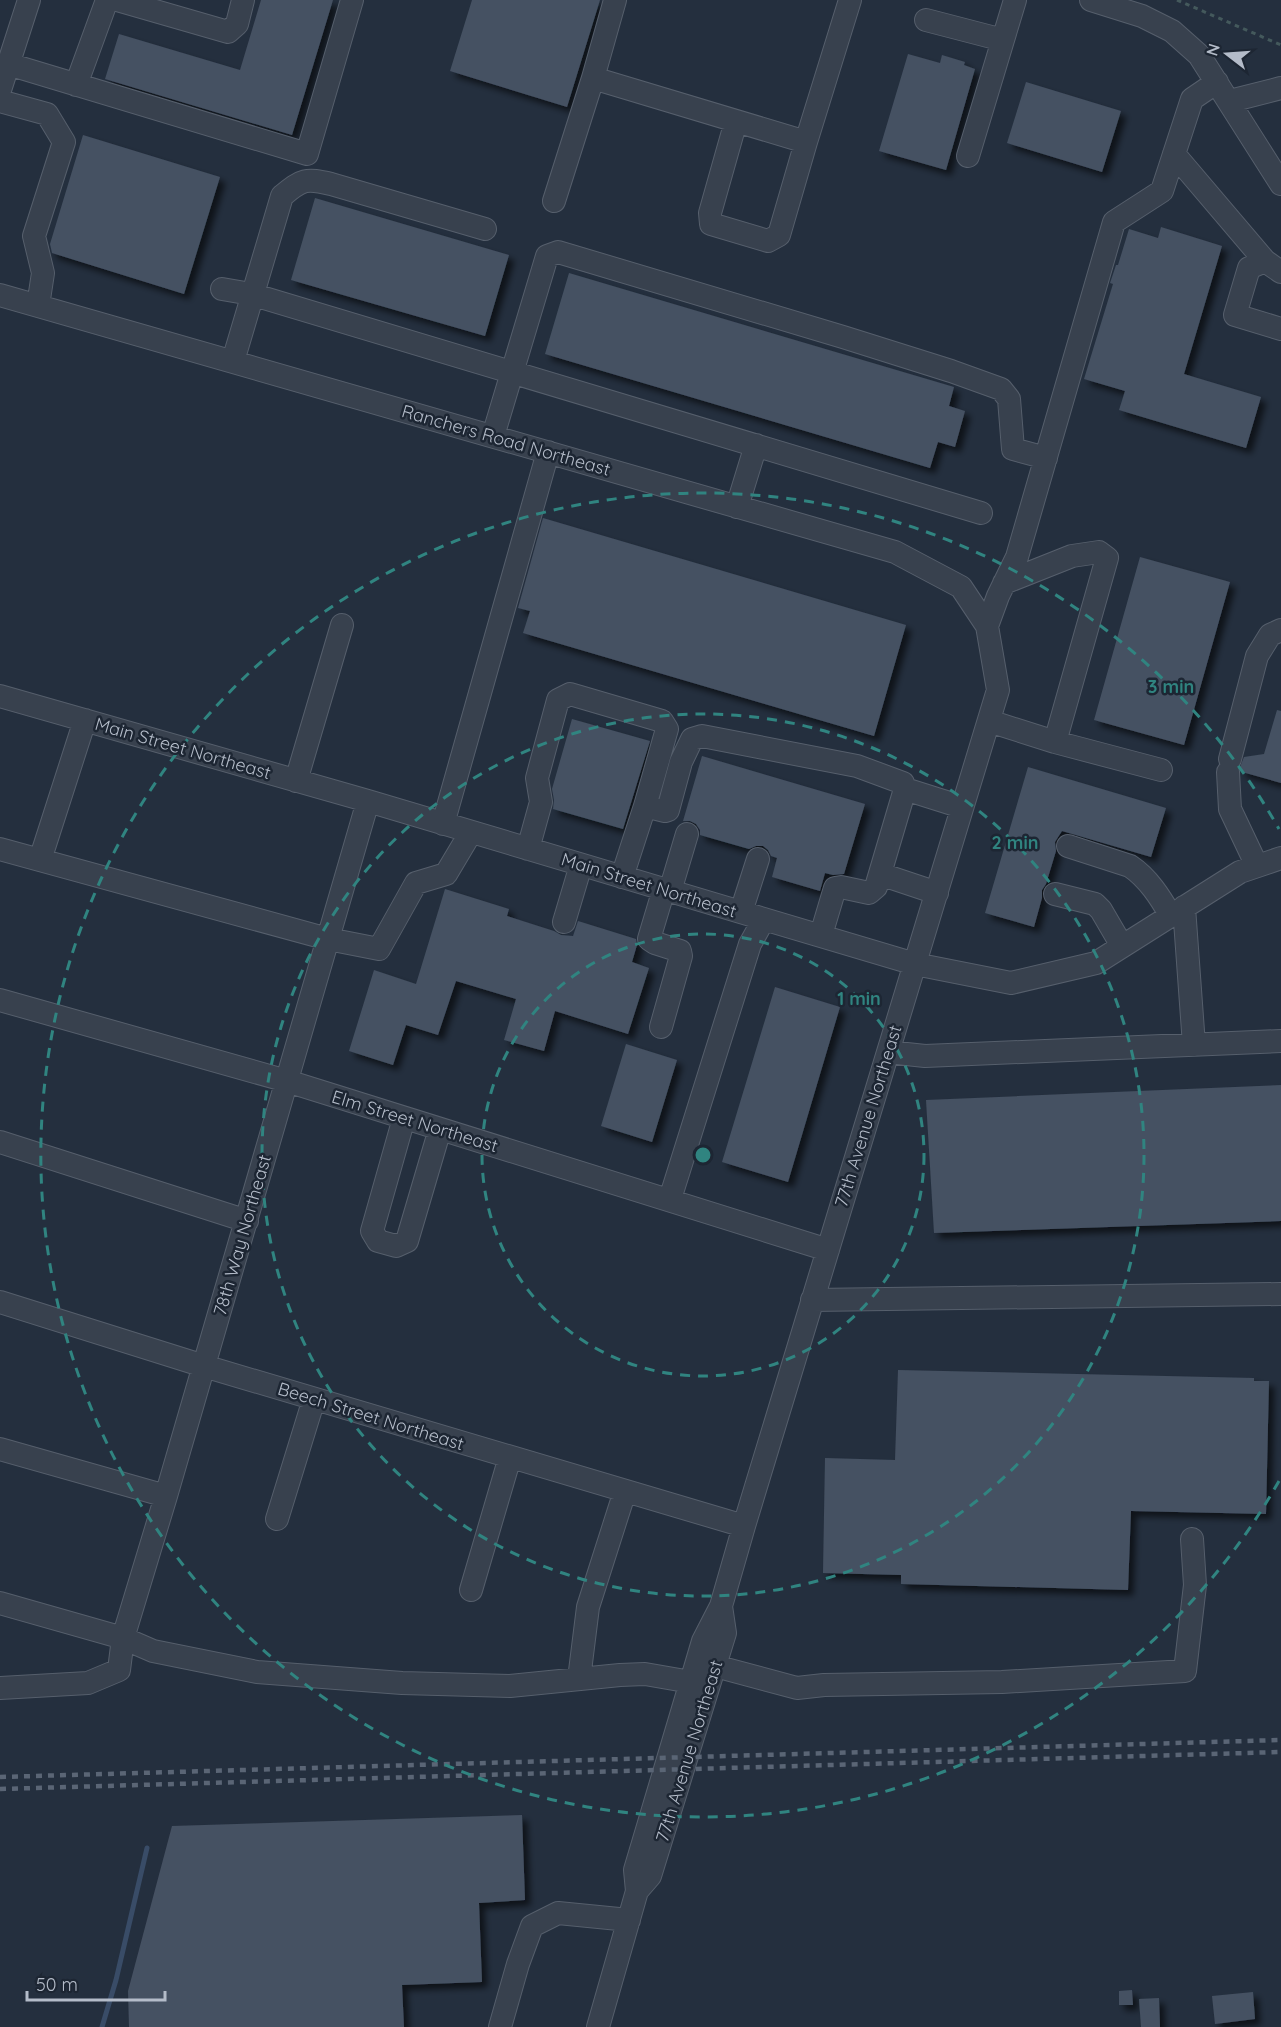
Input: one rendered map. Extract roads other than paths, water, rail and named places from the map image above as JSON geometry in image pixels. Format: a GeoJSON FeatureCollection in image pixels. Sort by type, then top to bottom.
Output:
{"type":"FeatureCollection","features":[{"type":"Feature","properties":{"kind":"street"},"geometry":{"type":"LineString","coordinates":[[29,0],[3,75],[76,85],[307,154],[352,0]]}},
{"type":"Feature","properties":{"kind":"street"},"geometry":{"type":"LineString","coordinates":[[76,85],[106,0]]}},
{"type":"Feature","properties":{"kind":"street"},"geometry":{"type":"LineString","coordinates":[[117,0],[228,32],[237,24],[243,0]]}},
{"type":"Feature","properties":{"kind":"street"},"geometry":{"type":"LineString","coordinates":[[554,201],[615,0]]}},
{"type":"Feature","properties":{"kind":"street"},"geometry":{"type":"LineString","coordinates":[[736,121],[710,213],[711,224],[768,241],[779,235],[850,0]]}},
{"type":"Feature","properties":{"kind":"street"},"geometry":{"type":"LineString","coordinates":[[968,156],[1015,0]]}},
{"type":"Feature","properties":{"kind":"street"},"geometry":{"type":"LineString","coordinates":[[1091,0],[1142,16],[1172,30],[1199,55],[1281,184]]}},
{"type":"Feature","properties":{"kind":"street"},"geometry":{"type":"LineString","coordinates":[[926,20],[1002,40]]}},
{"type":"Feature","properties":{"kind":"street"},"geometry":{"type":"LineString","coordinates":[[593,78],[806,142]]}},
{"type":"Feature","properties":{"kind":"street"},"geometry":{"type":"LineString","coordinates":[[987,626],[1017,557],[1114,222],[1162,191],[1192,99],[1217,82]]}},
{"type":"Feature","properties":{"kind":"street"},"geometry":{"type":"LineString","coordinates":[[1230,101],[1281,88]]}},
{"type":"Feature","properties":{"kind":"street"},"geometry":{"type":"LineString","coordinates":[[0,101],[47,114],[64,141],[34,236],[43,273],[39,306]]}},
{"type":"Feature","properties":{"kind":"street"},"geometry":{"type":"LineString","coordinates":[[1174,154],[1273,266]]}},
{"type":"Feature","properties":{"kind":"street"},"geometry":{"type":"LineString","coordinates":[[232,361],[282,196],[296,184],[309,179],[485,229]]}},
{"type":"Feature","properties":{"kind":"street"},"geometry":{"type":"LineString","coordinates":[[493,436],[547,256],[558,252],[908,357],[1001,389],[1009,399],[1013,449],[1046,458]]}},
{"type":"Feature","properties":{"kind":"street"},"geometry":{"type":"LineString","coordinates":[[1273,266],[1249,268],[1235,315],[1281,329]]}},
{"type":"Feature","properties":{"kind":"street"},"geometry":{"type":"LineString","coordinates":[[222,289],[251,294],[981,513]]}},
{"type":"Feature","properties":{"kind":"street","name":"Ranchers Road Northeast"},"geometry":{"type":"LineString","coordinates":[[0,295],[895,552],[961,587],[987,626]]}},
{"type":"Feature","properties":{"kind":"street"},"geometry":{"type":"LineString","coordinates":[[737,507],[756,445]]}},
{"type":"Feature","properties":{"kind":"street"},"geometry":{"type":"LineString","coordinates":[[443,824],[548,452]]}},
{"type":"Feature","properties":{"kind":"street"},"geometry":{"type":"LineString","coordinates":[[1004,583],[1072,556],[1099,552],[1107,558],[1055,742]]}},
{"type":"Feature","properties":{"kind":"street"},"geometry":{"type":"LineString","coordinates":[[296,781],[342,625]]}},
{"type":"Feature","properties":{"kind":"street","name":"77th Avenue Northeast"},"geometry":{"type":"LineString","coordinates":[[598,2027],[637,1891],[635,1870],[703,1641],[721,1606],[998,690],[987,626]]}},
{"type":"Feature","properties":{"kind":"street"},"geometry":{"type":"LineString","coordinates":[[1257,866],[1230,809],[1229,765],[1257,656],[1270,635],[1281,630]]}},
{"type":"Feature","properties":{"kind":"street"},"geometry":{"type":"LineString","coordinates":[[528,849],[541,801],[537,778],[558,700],[570,694],[662,721],[667,729],[645,806],[621,877]]}},
{"type":"Feature","properties":{"kind":"street","name":"Main Street Northeast"},"geometry":{"type":"LineString","coordinates":[[0,696],[368,801],[915,964],[1011,983],[1096,963],[1240,872],[1281,858]]}},
{"type":"Feature","properties":{"kind":"street"},"geometry":{"type":"LineString","coordinates":[[40,860],[84,720]]}},
{"type":"Feature","properties":{"kind":"street"},"geometry":{"type":"LineString","coordinates":[[988,722],[1161,770]]}},
{"type":"Feature","properties":{"kind":"street"},"geometry":{"type":"LineString","coordinates":[[645,806],[668,810],[681,762],[692,739],[702,736],[856,766],[903,783],[905,789],[876,887],[869,892],[835,888],[821,935]]}},
{"type":"Feature","properties":{"kind":"street"},"geometry":{"type":"LineString","coordinates":[[905,789],[962,807]]}},
{"type":"Feature","properties":{"kind":"street","name":"78th Way Northeast"},"geometry":{"type":"LineString","coordinates":[[0,1688],[88,1683],[119,1670],[123,1638],[247,1221],[368,801]]}},
{"type":"Feature","properties":{"kind":"street"},"geometry":{"type":"LineString","coordinates":[[0,849],[328,939],[379,950],[416,883],[446,874],[471,832]]}},
{"type":"Feature","properties":{"kind":"street"},"geometry":{"type":"LineString","coordinates":[[661,1027],[681,956],[680,951],[655,944],[649,939],[687,834]]}},
{"type":"Feature","properties":{"kind":"street"},"geometry":{"type":"LineString","coordinates":[[1068,846],[1130,866],[1138,871],[1158,895],[1177,912],[1194,1045]]}},
{"type":"Feature","properties":{"kind":"street"},"geometry":{"type":"LineString","coordinates":[[741,912],[758,859]]}},
{"type":"Feature","properties":{"kind":"street"},"geometry":{"type":"LineString","coordinates":[[564,922],[581,865]]}},
{"type":"Feature","properties":{"kind":"street"},"geometry":{"type":"LineString","coordinates":[[880,874],[936,893]]}},
{"type":"Feature","properties":{"kind":"street"},"geometry":{"type":"LineString","coordinates":[[1055,894],[1095,904],[1101,910],[1122,946]]}},
{"type":"Feature","properties":{"kind":"street"},"geometry":{"type":"LineString","coordinates":[[670,1199],[750,944],[764,919]]}},
{"type":"Feature","properties":{"kind":"street","name":"Elm Street Northeast"},"geometry":{"type":"LineString","coordinates":[[0,1000],[287,1081],[828,1250]]}},
{"type":"Feature","properties":{"kind":"street"},"geometry":{"type":"LineString","coordinates":[[888,1052],[925,1056],[1281,1041]]}},
{"type":"Feature","properties":{"kind":"street"},"geometry":{"type":"LineString","coordinates":[[404,1118],[372,1231],[378,1241],[396,1246],[407,1241],[440,1129]]}},
{"type":"Feature","properties":{"kind":"street"},"geometry":{"type":"LineString","coordinates":[[0,1142],[247,1221]]}},
{"type":"Feature","properties":{"kind":"street"},"geometry":{"type":"LineString","coordinates":[[812,1300],[1281,1294]]}},
{"type":"Feature","properties":{"kind":"street","name":"Beech Street Northeast"},"geometry":{"type":"LineString","coordinates":[[0,1302],[204,1366],[744,1526]]}},
{"type":"Feature","properties":{"kind":"street"},"geometry":{"type":"LineString","coordinates":[[277,1519],[314,1399]]}},
{"type":"Feature","properties":{"kind":"street"},"geometry":{"type":"LineString","coordinates":[[0,1449],[166,1496]]}},
{"type":"Feature","properties":{"kind":"street"},"geometry":{"type":"LineString","coordinates":[[471,1590],[510,1457]]}},
{"type":"Feature","properties":{"kind":"street"},"geometry":{"type":"LineString","coordinates":[[579,1679],[588,1607],[625,1491]]}},
{"type":"Feature","properties":{"kind":"street"},"geometry":{"type":"LineString","coordinates":[[715,1666],[797,1688],[824,1685],[1002,1682],[1185,1671],[1195,1585],[1192,1539]]}},
{"type":"Feature","properties":{"kind":"street"},"geometry":{"type":"LineString","coordinates":[[0,1604],[123,1638],[153,1651],[257,1672],[402,1683],[510,1686],[645,1674],[691,1682]]}},
{"type":"Feature","properties":{"kind":"street","name":"77th Avenue Northeast"},"geometry":{"type":"LineString","coordinates":[[637,1891],[650,1876],[725,1633],[721,1606]]}},
{"type":"Feature","properties":{"kind":"street"},"geometry":{"type":"LineString","coordinates":[[500,2027],[518,1964],[532,1926],[558,1913],[629,1920]]}},
{"type":"Feature","properties":{"kind":"waterway"},"geometry":{"type":"LineString","coordinates":[[102,2027],[116,1980],[147,1848]]}},
{"type":"Feature","properties":{"kind":"railway"},"geometry":{"type":"LineString","coordinates":[[0,1777],[1281,1740]]}},
{"type":"Feature","properties":{"kind":"railway"},"geometry":{"type":"LineString","coordinates":[[0,1789],[1281,1752]]}}]}
